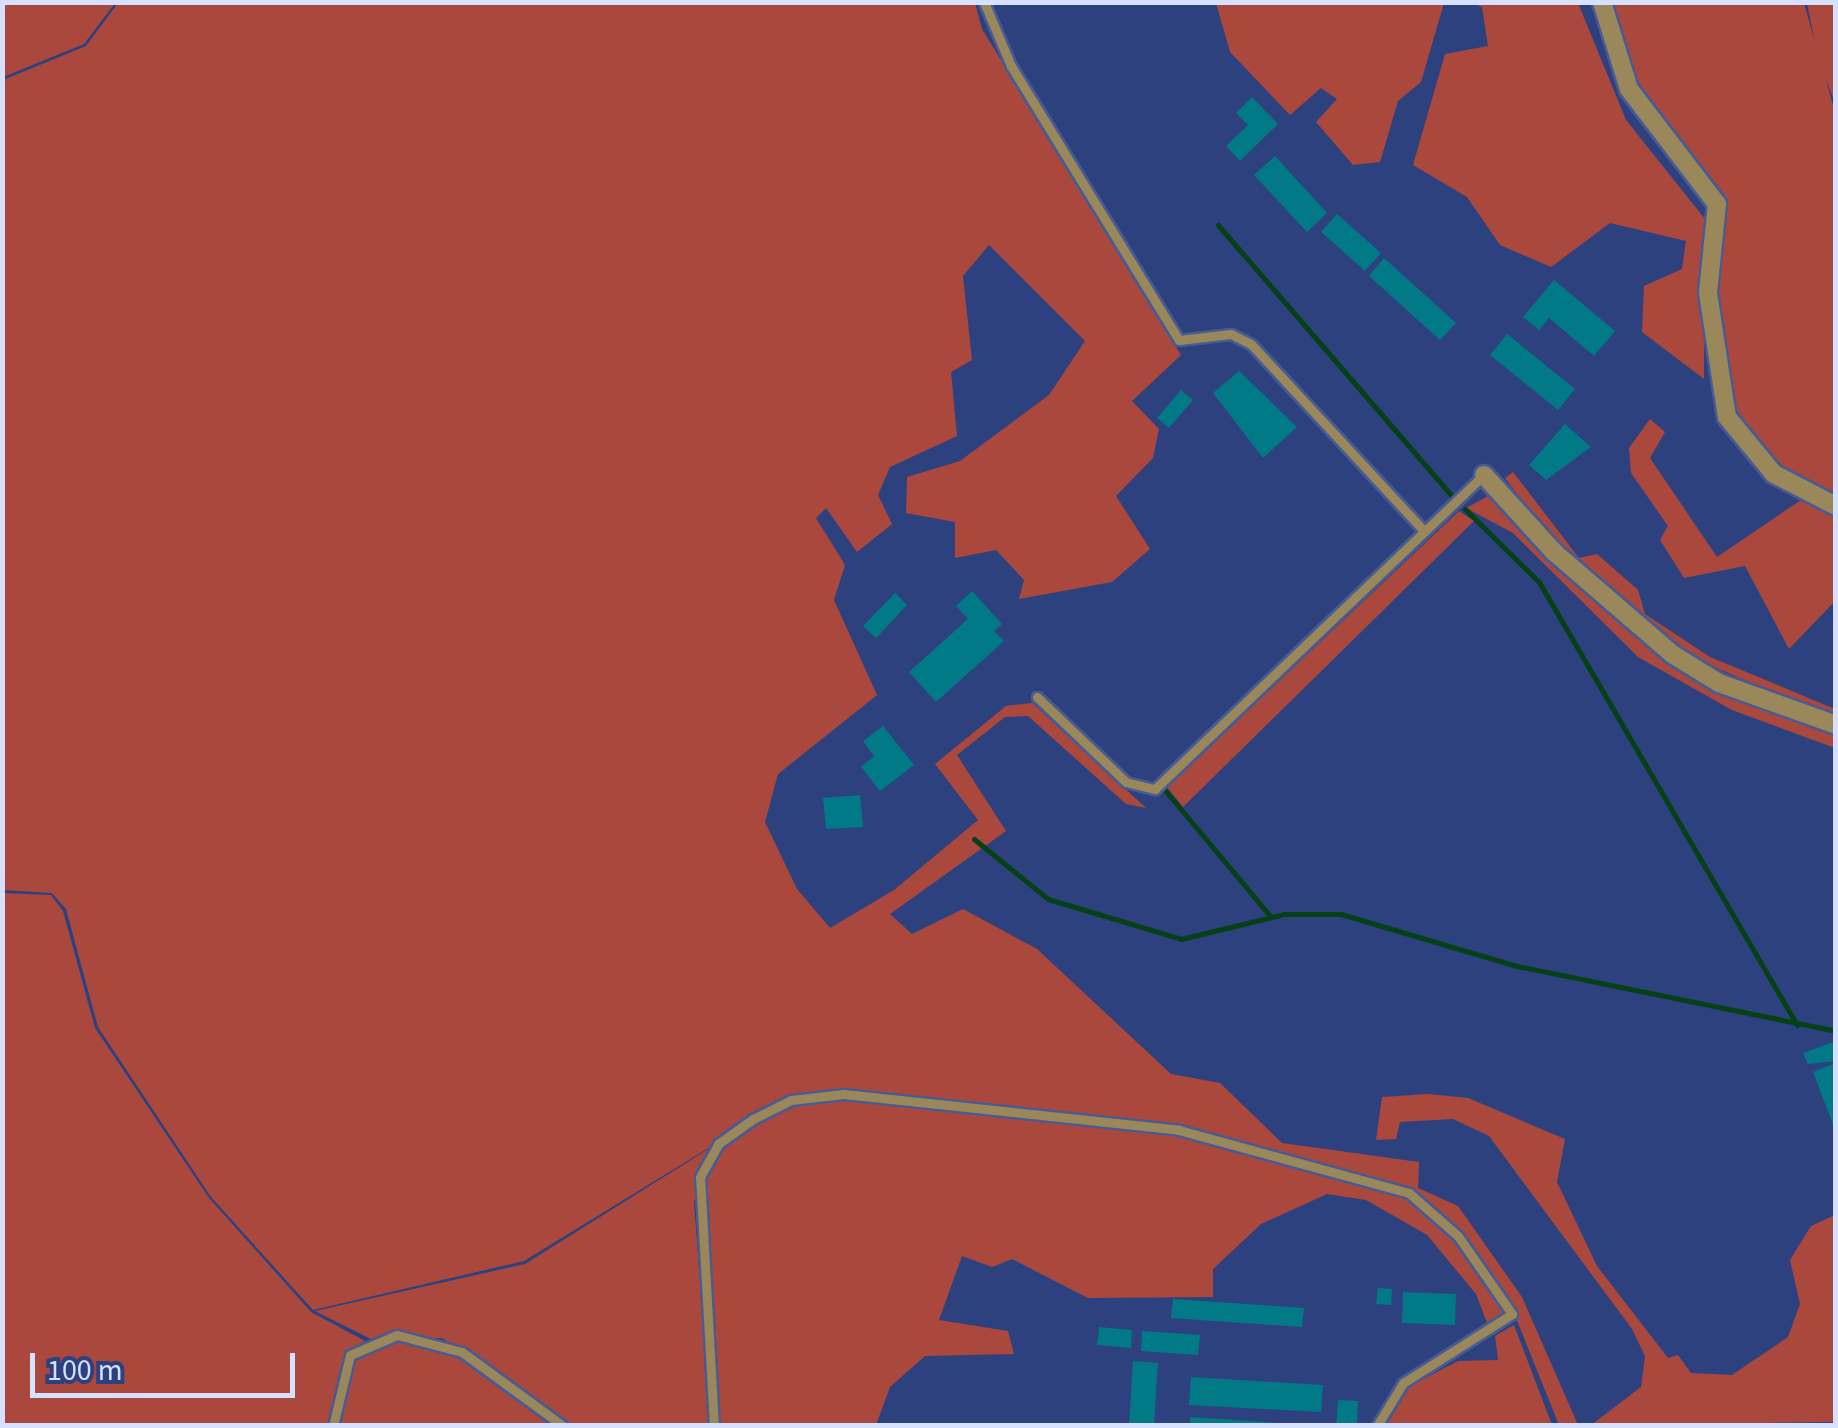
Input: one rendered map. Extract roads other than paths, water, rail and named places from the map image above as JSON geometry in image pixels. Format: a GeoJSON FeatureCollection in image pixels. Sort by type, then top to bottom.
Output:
{"type":"FeatureCollection","features":[{"type":"Feature","properties":{"kind":"street"},"geometry":{"type":"LineString","coordinates":[[1602,2],[1629,89],[1717,204],[1708,293],[1727,417],[1774,474],[1836,506]]}},
{"type":"Feature","properties":{"kind":"street"},"geometry":{"type":"LineString","coordinates":[[1484,475],[1554,552],[1672,654],[1719,683],[1836,725]]}},
{"type":"Feature","properties":{"kind":"lane"},"geometry":{"type":"LineString","coordinates":[[984,2],[1011,66],[1179,340],[1232,334],[1251,344],[1423,530]]}},
{"type":"Feature","properties":{"kind":"lane"},"geometry":{"type":"LineString","coordinates":[[1037,697],[1126,782],[1155,789],[1484,475]]}},
{"type":"Feature","properties":{"kind":"lane"},"geometry":{"type":"LineString","coordinates":[[714,1426],[700,1177],[718,1144],[752,1119],[791,1100],[844,1094],[1179,1130],[1409,1192],[1458,1236],[1512,1314],[1403,1383],[1377,1426]]}},
{"type":"Feature","properties":{"kind":"lane"},"geometry":{"type":"LineString","coordinates":[[334,1426],[350,1355],[397,1335],[462,1352],[563,1426]]}},
{"type":"Feature","properties":{"kind":"waterway"},"geometry":{"type":"LineString","coordinates":[[1218,225],[1451,495]]}},
{"type":"Feature","properties":{"kind":"waterway"},"geometry":{"type":"LineString","coordinates":[[1465,509],[1539,582],[1797,1025]]}},
{"type":"Feature","properties":{"kind":"waterway"},"geometry":{"type":"LineString","coordinates":[[1164,789],[1271,917]]}},
{"type":"Feature","properties":{"kind":"waterway"},"geometry":{"type":"LineString","coordinates":[[974,839],[1048,899],[1181,939],[1284,914],[1341,914],[1517,966],[1836,1031]]}}]}
